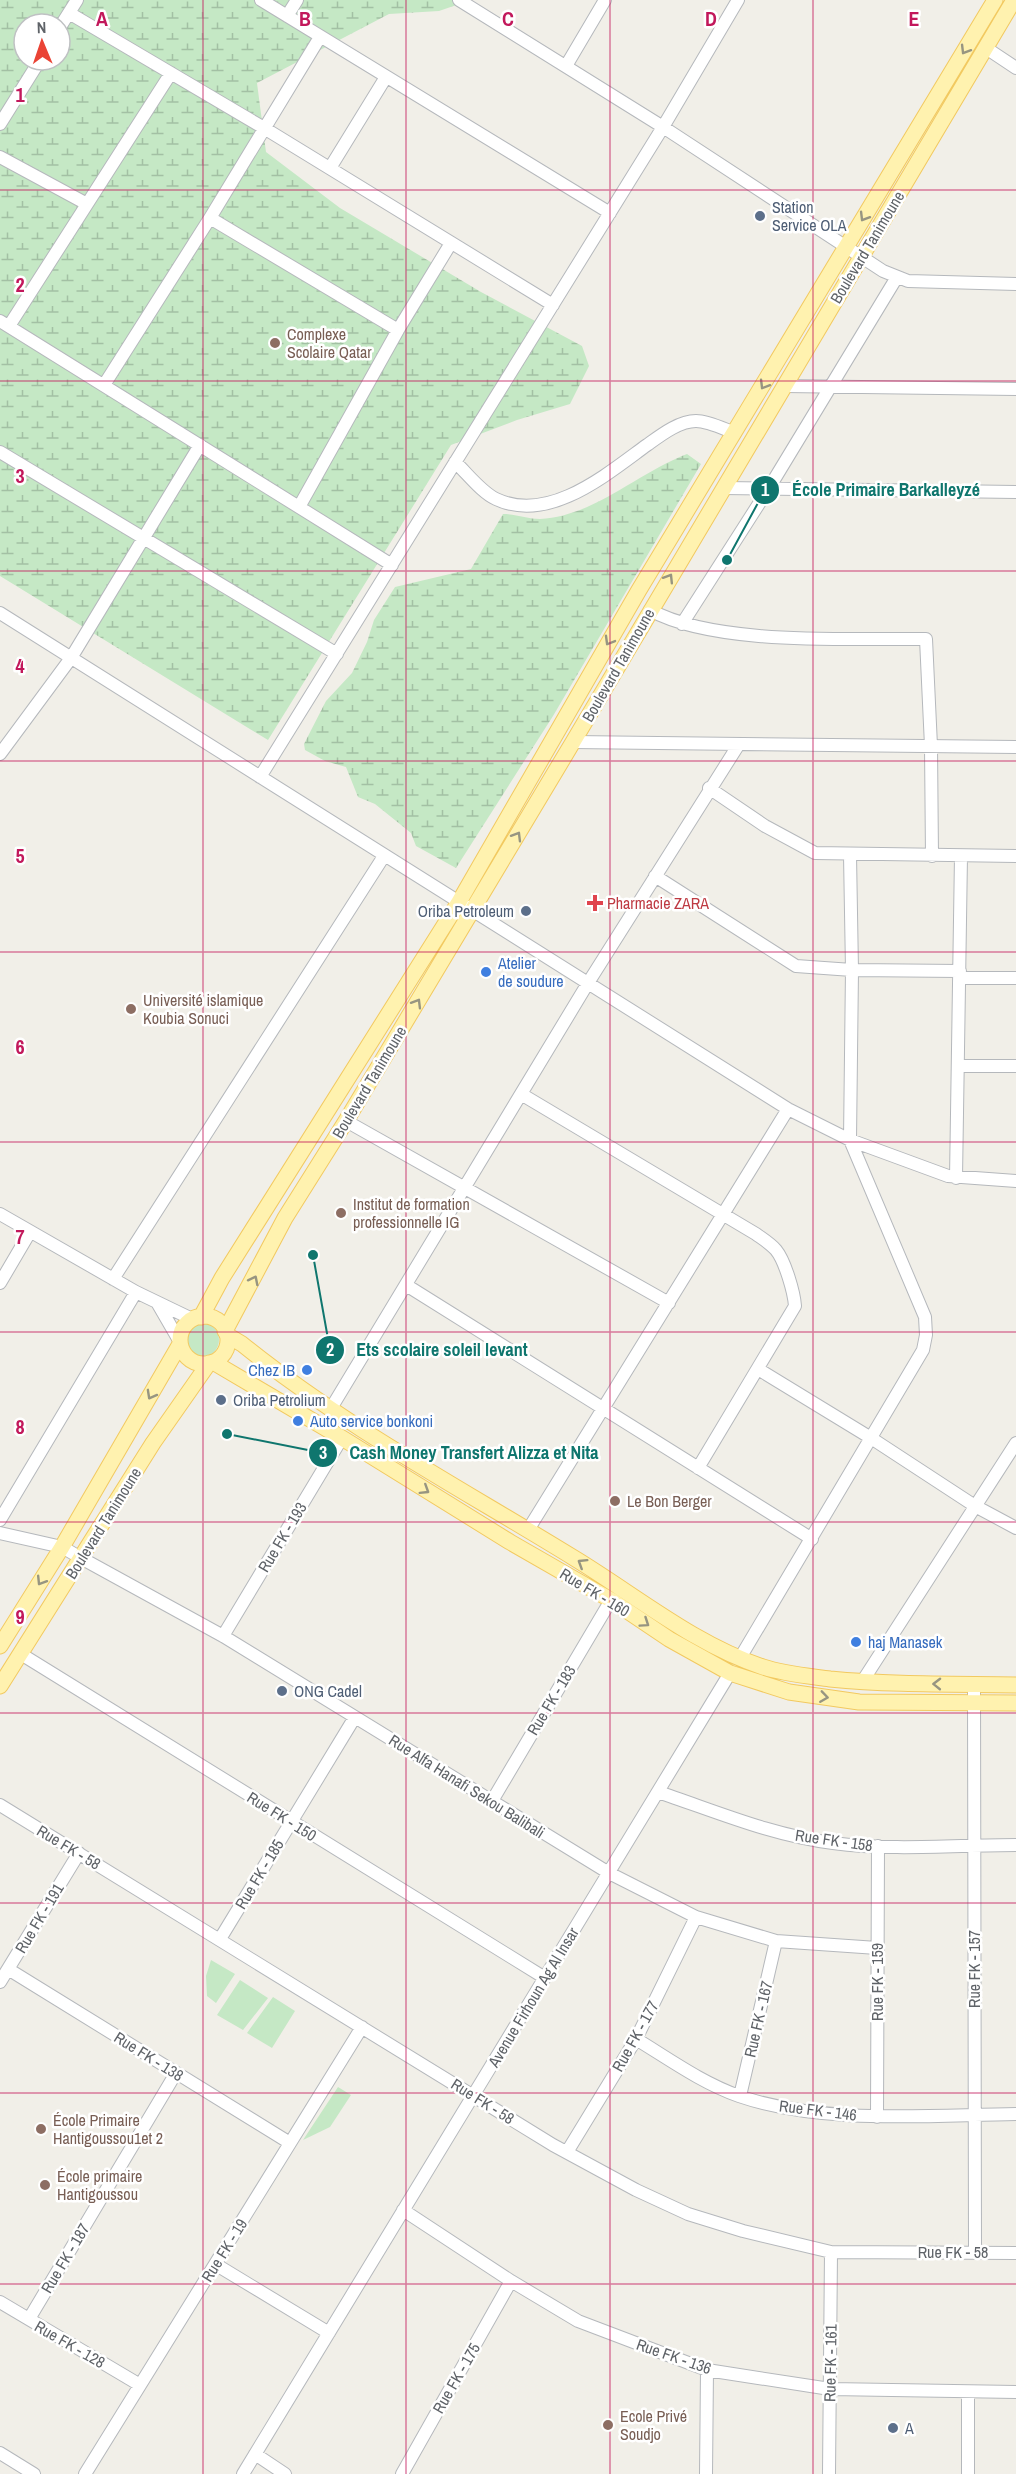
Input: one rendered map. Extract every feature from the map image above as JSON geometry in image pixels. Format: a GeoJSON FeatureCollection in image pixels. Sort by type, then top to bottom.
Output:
{"type":"FeatureCollection","features":[{"type":"Feature","properties":{"kind":"main road","name":"Boulevard Tanimoune"},"geometry":{"type":"LineString","coordinates":[[196,1318],[459,902],[639,590],[995,0]]}},
{"type":"Feature","properties":{"kind":"main road","name":"Boulevard Tanimoune"},"geometry":{"type":"LineString","coordinates":[[226,1333],[285,1218],[472,911],[1014,0]]}},
{"type":"Feature","properties":{"kind":"main road"},"geometry":{"type":"LineString","coordinates":[[196,1318],[218,1321],[226,1333],[225,1351],[211,1363],[202,1364],[187,1358],[180,1343],[182,1329],[196,1318]]}},
{"type":"Feature","properties":{"kind":"main road","name":"Rue FK - 160"},"geometry":{"type":"LineString","coordinates":[[226,1333],[330,1410],[528,1530],[685,1629],[740,1658],[764,1668],[804,1676],[862,1682],[1016,1685]]}},
{"type":"Feature","properties":{"kind":"main road","name":"Boulevard Tanimoune"},"geometry":{"type":"LineString","coordinates":[[0,1646],[62,1547],[180,1343]]}},
{"type":"Feature","properties":{"kind":"main road","name":"Boulevard Tanimoune"},"geometry":{"type":"LineString","coordinates":[[0,1686],[153,1443],[211,1363]]}},
{"type":"Feature","properties":{"kind":"main road","name":"Rue FK - 160"},"geometry":{"type":"LineString","coordinates":[[211,1363],[342,1438],[510,1542],[611,1600],[669,1639],[730,1673],[789,1692],[859,1702],[1016,1703]]}},
{"type":"Feature","properties":{"kind":"main road"},"geometry":{"type":"LineString","coordinates":[[758,1683],[764,1668]]}},
{"type":"Feature","properties":{"kind":"street"},"geometry":{"type":"LineString","coordinates":[[261,0],[610,213]]}},
{"type":"Feature","properties":{"kind":"street"},"geometry":{"type":"LineString","coordinates":[[287,16],[297,0]]}},
{"type":"Feature","properties":{"kind":"street"},"geometry":{"type":"LineString","coordinates":[[566,66],[605,0]]}},
{"type":"Feature","properties":{"kind":"street"},"geometry":{"type":"LineString","coordinates":[[260,777],[663,127],[738,0]]}},
{"type":"Feature","properties":{"kind":"street"},"geometry":{"type":"LineString","coordinates":[[466,2],[663,127],[860,257],[897,277],[914,281],[1016,284]]}},
{"type":"Feature","properties":{"kind":"street"},"geometry":{"type":"LineString","coordinates":[[72,15],[264,128],[553,305]]}},
{"type":"Feature","properties":{"kind":"street"},"geometry":{"type":"LineString","coordinates":[[104,386],[320,37]]}},
{"type":"Feature","properties":{"kind":"street"},"geometry":{"type":"LineString","coordinates":[[986,48],[1016,68]]}},
{"type":"Feature","properties":{"kind":"street"},"geometry":{"type":"LineString","coordinates":[[0,124],[32,72]]}},
{"type":"Feature","properties":{"kind":"street"},"geometry":{"type":"LineString","coordinates":[[171,73],[87,204],[4,323],[392,565]]}},
{"type":"Feature","properties":{"kind":"street"},"geometry":{"type":"LineString","coordinates":[[330,168],[386,77]]}},
{"type":"Feature","properties":{"kind":"street"},"geometry":{"type":"LineString","coordinates":[[0,157],[87,204]]}},
{"type":"Feature","properties":{"kind":"street"},"geometry":{"type":"LineString","coordinates":[[210,218],[398,330]]}},
{"type":"Feature","properties":{"kind":"street"},"geometry":{"type":"LineString","coordinates":[[299,507],[398,330],[451,243]]}},
{"type":"Feature","properties":{"kind":"street"},"geometry":{"type":"LineString","coordinates":[[682,624],[769,488],[897,277]]}},
{"type":"Feature","properties":{"kind":"street"},"geometry":{"type":"LineString","coordinates":[[785,386],[1016,389]]}},
{"type":"Feature","properties":{"kind":"street"},"geometry":{"type":"LineString","coordinates":[[455,462],[494,498],[510,504],[546,504],[567,498],[613,470],[661,435],[683,424],[698,420],[735,433]]}},
{"type":"Feature","properties":{"kind":"street"},"geometry":{"type":"LineString","coordinates":[[0,754],[3,753],[71,658],[200,445]]}},
{"type":"Feature","properties":{"kind":"street"},"geometry":{"type":"LineString","coordinates":[[0,452],[337,654]]}},
{"type":"Feature","properties":{"kind":"street"},"geometry":{"type":"LineString","coordinates":[[723,488],[1016,492]]}},
{"type":"Feature","properties":{"kind":"street"},"geometry":{"type":"LineString","coordinates":[[650,610],[682,624],[728,632],[773,636],[926,639],[931,746],[932,856]]}},
{"type":"Feature","properties":{"kind":"street"},"geometry":{"type":"LineString","coordinates":[[0,613],[788,1109],[850,1140],[956,1178],[1016,1181]]}},
{"type":"Feature","properties":{"kind":"street"},"geometry":{"type":"LineString","coordinates":[[573,742],[1016,747]]}},
{"type":"Feature","properties":{"kind":"street"},"geometry":{"type":"LineString","coordinates":[[330,1410],[588,984],[709,788],[739,744]]}},
{"type":"Feature","properties":{"kind":"street"},"geometry":{"type":"LineString","coordinates":[[709,788],[765,826],[815,853],[1016,856]]}},
{"type":"Feature","properties":{"kind":"street"},"geometry":{"type":"LineString","coordinates":[[740,1658],[923,1350],[926,1335],[925,1317],[850,1140],[852,970],[850,855]]}},
{"type":"Feature","properties":{"kind":"street"},"geometry":{"type":"LineString","coordinates":[[113,1279],[384,856]]}},
{"type":"Feature","properties":{"kind":"street"},"geometry":{"type":"LineString","coordinates":[[956,1178],[961,856]]}},
{"type":"Feature","properties":{"kind":"street"},"geometry":{"type":"LineString","coordinates":[[655,876],[796,966],[1016,978]]}},
{"type":"Feature","properties":{"kind":"street"},"geometry":{"type":"LineString","coordinates":[[958,1066],[1016,1066]]}},
{"type":"Feature","properties":{"kind":"street"},"geometry":{"type":"LineString","coordinates":[[521,1094],[756,1234],[775,1250],[793,1291],[795,1306],[698,1468]]}},
{"type":"Feature","properties":{"kind":"street"},"geometry":{"type":"LineString","coordinates":[[528,1530],[788,1109]]}},
{"type":"Feature","properties":{"kind":"street"},"geometry":{"type":"LineString","coordinates":[[346,1121],[669,1303]]}},
{"type":"Feature","properties":{"kind":"street"},"geometry":{"type":"LineString","coordinates":[[0,1214],[136,1292],[196,1318]]}},
{"type":"Feature","properties":{"kind":"street"},"geometry":{"type":"LineString","coordinates":[[0,1283],[30,1232]]}},
{"type":"Feature","properties":{"kind":"street"},"geometry":{"type":"LineString","coordinates":[[406,1285],[812,1539]]}},
{"type":"Feature","properties":{"kind":"street"},"geometry":{"type":"LineString","coordinates":[[0,1520],[136,1292]]}},
{"type":"Feature","properties":{"kind":"street"},"geometry":{"type":"LineString","coordinates":[[157,1303],[180,1343]]}},
{"type":"Feature","properties":{"kind":"street"},"geometry":{"type":"LineString","coordinates":[[758,1369],[871,1438],[975,1506],[1016,1528]]}},
{"type":"Feature","properties":{"kind":"street","name":"Rue FK - 193"},"geometry":{"type":"LineString","coordinates":[[223,1636],[342,1438]]}},
{"type":"Feature","properties":{"kind":"street"},"geometry":{"type":"LineString","coordinates":[[862,1682],[1016,1443]]}},
{"type":"Feature","properties":{"kind":"street","name":"Rue Alfa Hanafi Sekou Balibali"},"geometry":{"type":"LineString","coordinates":[[2,1537],[62,1547],[223,1636],[609,1872],[696,1917],[776,1941],[877,1948]]}},
{"type":"Feature","properties":{"kind":"street","name":"Rue FK - 183"},"geometry":{"type":"LineString","coordinates":[[492,1801],[611,1600]]}},
{"type":"Feature","properties":{"kind":"street","name":"Rue FK - 150"},"geometry":{"type":"LineString","coordinates":[[21,1654],[545,1978]]}},
{"type":"Feature","properties":{"kind":"street","name":"Avenue Firhoun Ag Al Insar"},"geometry":{"type":"LineString","coordinates":[[243,2474],[730,1673]]}},
{"type":"Feature","properties":{"kind":"street","name":"Rue FK - 157"},"geometry":{"type":"LineString","coordinates":[[974,1685],[975,2252]]}},
{"type":"Feature","properties":{"kind":"street","name":"Rue FK - 185"},"geometry":{"type":"LineString","coordinates":[[220,1939],[355,1717]]}},
{"type":"Feature","properties":{"kind":"street","name":"Rue FK - 158"},"geometry":{"type":"LineString","coordinates":[[658,1792],[780,1832],[832,1843],[878,1846],[1016,1845]]}},
{"type":"Feature","properties":{"kind":"street","name":"Rue FK - 58"},"geometry":{"type":"LineString","coordinates":[[0,1805],[567,2152],[636,2190],[688,2214],[743,2231],[831,2252],[1016,2253]]}},
{"type":"Feature","properties":{"kind":"street","name":"Rue FK - 159"},"geometry":{"type":"LineString","coordinates":[[877,2117],[878,1846]]}},
{"type":"Feature","properties":{"kind":"street","name":"Rue FK - 191"},"geometry":{"type":"LineString","coordinates":[[0,1982],[79,1853]]}},
{"type":"Feature","properties":{"kind":"street","name":"Rue FK - 177"},"geometry":{"type":"LineString","coordinates":[[567,2152],[636,2038],[696,1917]]}},
{"type":"Feature","properties":{"kind":"street","name":"Rue FK - 167"},"geometry":{"type":"LineString","coordinates":[[740,2096],[776,1941]]}},
{"type":"Feature","properties":{"kind":"street","name":"Rue FK - 138"},"geometry":{"type":"LineString","coordinates":[[8,1969],[290,2143]]}},
{"type":"Feature","properties":{"kind":"street","name":"Rue FK - 19"},"geometry":{"type":"LineString","coordinates":[[85,2474],[362,2026]]}},
{"type":"Feature","properties":{"kind":"street","name":"Rue FK - 146"},"geometry":{"type":"LineString","coordinates":[[636,2038],[695,2075],[740,2096],[788,2108],[877,2117],[1016,2114]]}},
{"type":"Feature","properties":{"kind":"street","name":"Rue FK - 187"},"geometry":{"type":"LineString","coordinates":[[28,2319],[176,2073]]}},
{"type":"Feature","properties":{"kind":"street","name":"Rue FK - 136"},"geometry":{"type":"LineString","coordinates":[[404,2210],[511,2281],[578,2321],[706,2370],[830,2389],[1016,2392]]}},
{"type":"Feature","properties":{"kind":"street","name":"Rue FK - 161"},"geometry":{"type":"LineString","coordinates":[[829,2474],[831,2252]]}},
{"type":"Feature","properties":{"kind":"street"},"geometry":{"type":"LineString","coordinates":[[215,2264],[329,2332]]}},
{"type":"Feature","properties":{"kind":"street","name":"Rue FK - 175"},"geometry":{"type":"LineString","coordinates":[[402,2474],[511,2281]]}},
{"type":"Feature","properties":{"kind":"street","name":"Rue FK - 128"},"geometry":{"type":"LineString","coordinates":[[0,2302],[140,2385]]}},
{"type":"Feature","properties":{"kind":"street"},"geometry":{"type":"LineString","coordinates":[[706,2370],[706,2474]]}},
{"type":"Feature","properties":{"kind":"street"},"geometry":{"type":"LineString","coordinates":[[968,2392],[968,2474]]}},
{"type":"Feature","properties":{"kind":"street"},"geometry":{"type":"LineString","coordinates":[[0,2453],[34,2474]]}},
{"type":"Feature","properties":{"kind":"street"},"geometry":{"type":"LineString","coordinates":[[255,2454],[285,2474]]}},
{"type":"Feature","properties":{"kind":"green space"},"geometry":{"type":"Polygon","coordinates":[[[0,0],[471,0],[439,11],[389,14],[257,83],[266,152],[340,208],[481,292],[582,346],[589,366],[570,404],[517,420],[451,445],[268,740],[0,576],[0,0]]]}},
{"type":"Feature","properties":{"kind":"green space"},"geometry":{"type":"Polygon","coordinates":[[[687,454],[701,464],[553,716],[456,868],[416,846],[411,833],[375,804],[358,797],[346,767],[325,761],[305,750],[304,744],[326,701],[352,673],[367,642],[374,620],[395,587],[471,569],[503,514],[540,519],[579,510],[687,454]]]}},
{"type":"Feature","properties":{"kind":"green space"},"geometry":{"type":"Polygon","coordinates":[[[202,1323],[214,1328],[219,1340],[214,1352],[202,1357],[190,1352],[185,1340],[190,1328],[202,1323]]]}},
{"type":"Feature","properties":{"kind":"green space"},"geometry":{"type":"Polygon","coordinates":[[[211,1960],[235,1974],[216,2003],[207,1996],[206,1976],[211,1960]]]}},
{"type":"Feature","properties":{"kind":"green space"},"geometry":{"type":"Polygon","coordinates":[[[240,1980],[268,1998],[243,2030],[217,2015],[240,1980]]]}},
{"type":"Feature","properties":{"kind":"green space"},"geometry":{"type":"Polygon","coordinates":[[[273,1997],[295,2011],[272,2048],[247,2033],[273,1997]]]}},
{"type":"Feature","properties":{"kind":"green space"},"geometry":{"type":"Polygon","coordinates":[[[338,2087],[351,2095],[330,2127],[303,2140],[338,2087]]]}},
{"type":"Feature","properties":{"kind":"place","name":"Station Service OLA"},"geometry":{"type":"Point","coordinates":[760,216]}},
{"type":"Feature","properties":{"kind":"place","name":"Complexe Scolaire Qatar"},"geometry":{"type":"Point","coordinates":[275,343]}},
{"type":"Feature","properties":{"kind":"place","name":"École Primaire Barkalleyzé"},"geometry":{"type":"Point","coordinates":[727,560]}},
{"type":"Feature","properties":{"kind":"place","name":"Pharmacie ZARA"},"geometry":{"type":"Point","coordinates":[595,903]}},
{"type":"Feature","properties":{"kind":"place","name":"Oriba Petroleum"},"geometry":{"type":"Point","coordinates":[526,911]}},
{"type":"Feature","properties":{"kind":"place","name":"Atelier de soudure"},"geometry":{"type":"Point","coordinates":[486,972]}},
{"type":"Feature","properties":{"kind":"place","name":"Université islamique Koubia Sonuci"},"geometry":{"type":"Point","coordinates":[131,1009]}},
{"type":"Feature","properties":{"kind":"place","name":"Institut de formation professionnelle IG"},"geometry":{"type":"Point","coordinates":[341,1213]}},
{"type":"Feature","properties":{"kind":"place","name":"Ets scolaire soleil levant"},"geometry":{"type":"Point","coordinates":[313,1255]}},
{"type":"Feature","properties":{"kind":"place","name":"Chez IB"},"geometry":{"type":"Point","coordinates":[307,1370]}},
{"type":"Feature","properties":{"kind":"place","name":"Oriba Petrolium"},"geometry":{"type":"Point","coordinates":[221,1400]}},
{"type":"Feature","properties":{"kind":"place","name":"Auto service bonkoni"},"geometry":{"type":"Point","coordinates":[298,1421]}},
{"type":"Feature","properties":{"kind":"place","name":"Cash Money Transfert Alizza et Nita"},"geometry":{"type":"Point","coordinates":[227,1434]}},
{"type":"Feature","properties":{"kind":"place","name":"Le Bon Berger"},"geometry":{"type":"Point","coordinates":[615,1501]}},
{"type":"Feature","properties":{"kind":"place","name":"haj Manasek"},"geometry":{"type":"Point","coordinates":[856,1642]}},
{"type":"Feature","properties":{"kind":"place","name":"ONG Cadel"},"geometry":{"type":"Point","coordinates":[282,1691]}},
{"type":"Feature","properties":{"kind":"place","name":"École Primaire Hantigoussou1et 2"},"geometry":{"type":"Point","coordinates":[41,2129]}},
{"type":"Feature","properties":{"kind":"place","name":"École primaire Hantigoussou"},"geometry":{"type":"Point","coordinates":[45,2185]}},
{"type":"Feature","properties":{"kind":"place","name":"Ecole Privé Soudjo"},"geometry":{"type":"Point","coordinates":[608,2425]}},
{"type":"Feature","properties":{"kind":"place","name":"A"},"geometry":{"type":"Point","coordinates":[893,2428]}}]}
